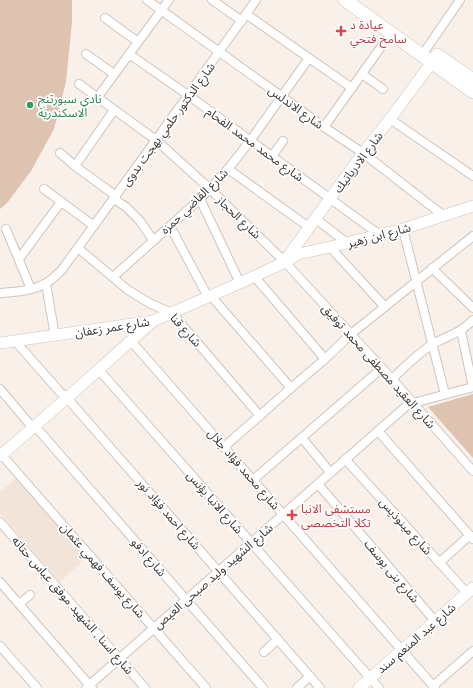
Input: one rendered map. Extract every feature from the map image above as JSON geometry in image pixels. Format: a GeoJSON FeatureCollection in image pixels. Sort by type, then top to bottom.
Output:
{"type":"FeatureCollection","features":[{"type":"Feature","properties":{"kind":"main road"},"geometry":{"type":"LineString","coordinates":[[345,0],[473,92]]}},
{"type":"Feature","properties":{"kind":"main road"},"geometry":{"type":"LineString","coordinates":[[360,0],[473,80]]}},
{"type":"Feature","properties":{"kind":"street","name":"شارع الاندلس"},"geometry":{"type":"LineString","coordinates":[[147,0],[324,127],[364,153],[444,216]]}},
{"type":"Feature","properties":{"kind":"street"},"geometry":{"type":"LineString","coordinates":[[97,98],[169,0]]}},
{"type":"Feature","properties":{"kind":"street"},"geometry":{"type":"LineString","coordinates":[[212,0],[244,17],[309,58],[352,88]]}},
{"type":"Feature","properties":{"kind":"street","name":"شارع الدكتور حلمي بهجت بدوى"},"geometry":{"type":"LineString","coordinates":[[46,284],[61,271],[115,198],[256,0]]}},
{"type":"Feature","properties":{"kind":"street"},"geometry":{"type":"LineString","coordinates":[[427,48],[460,0]]}},
{"type":"Feature","properties":{"kind":"street"},"geometry":{"type":"LineString","coordinates":[[105,18],[138,42]]}},
{"type":"Feature","properties":{"kind":"street"},"geometry":{"type":"LineString","coordinates":[[324,127],[391,33]]}},
{"type":"Feature","properties":{"kind":"street"},"geometry":{"type":"LineString","coordinates":[[86,54],[114,74]]}},
{"type":"Feature","properties":{"kind":"street","name":"شارع محمد محمد الفحام"},"geometry":{"type":"LineString","coordinates":[[129,54],[188,95],[380,235]]}},
{"type":"Feature","properties":{"kind":"street","name":"شارع القاضي حمزه"},"geometry":{"type":"LineString","coordinates":[[113,278],[153,240],[200,199],[228,169],[250,141],[309,58]]}},
{"type":"Feature","properties":{"kind":"street","name":"شارع الادرياتيك"},"geometry":{"type":"LineString","coordinates":[[285,262],[432,62]]}},
{"type":"Feature","properties":{"kind":"street"},"geometry":{"type":"LineString","coordinates":[[362,74],[383,89]]}},
{"type":"Feature","properties":{"kind":"street","name":"شارع الحجاز"},"geometry":{"type":"LineString","coordinates":[[79,84],[156,140],[210,189],[285,262]]}},
{"type":"Feature","properties":{"kind":"street"},"geometry":{"type":"LineString","coordinates":[[75,166],[114,110]]}},
{"type":"Feature","properties":{"kind":"street"},"geometry":{"type":"LineString","coordinates":[[390,119],[473,176]]}},
{"type":"Feature","properties":{"kind":"street"},"geometry":{"type":"LineString","coordinates":[[272,156],[283,141]]}},
{"type":"Feature","properties":{"kind":"street"},"geometry":{"type":"LineString","coordinates":[[60,153],[115,198],[140,221],[153,240]]}},
{"type":"Feature","properties":{"kind":"street"},"geometry":{"type":"LineString","coordinates":[[228,169],[347,243]]}},
{"type":"Feature","properties":{"kind":"street"},"geometry":{"type":"LineString","coordinates":[[44,189],[94,226]]}},
{"type":"Feature","properties":{"kind":"street"},"geometry":{"type":"LineString","coordinates":[[200,199],[240,283]]}},
{"type":"Feature","properties":{"kind":"street"},"geometry":{"type":"LineString","coordinates":[[19,259],[61,202]]}},
{"type":"Feature","properties":{"kind":"street","name":"شارع ابن زهير"},"geometry":{"type":"LineString","coordinates":[[285,262],[298,254],[403,229],[473,206]]}},
{"type":"Feature","properties":{"kind":"street"},"geometry":{"type":"LineString","coordinates":[[170,226],[209,297],[291,388]]}},
{"type":"Feature","properties":{"kind":"street"},"geometry":{"type":"LineString","coordinates":[[6,229],[31,289]]}},
{"type":"Feature","properties":{"kind":"street"},"geometry":{"type":"LineString","coordinates":[[403,229],[445,394]]}},
{"type":"Feature","properties":{"kind":"street"},"geometry":{"type":"LineString","coordinates":[[224,447],[325,359],[351,334],[472,237]]}},
{"type":"Feature","properties":{"kind":"street"},"geometry":{"type":"LineString","coordinates":[[330,247],[385,307]]}},
{"type":"Feature","properties":{"kind":"street","name":"شارع قنا"},"geometry":{"type":"LineString","coordinates":[[78,248],[138,297],[172,313],[260,416]]}},
{"type":"Feature","properties":{"kind":"street","name":"شارع عمر زعفان"},"geometry":{"type":"LineString","coordinates":[[0,343],[153,321],[285,262]]}},
{"type":"Feature","properties":{"kind":"street","name":"شارع العقيد مصطفى محمد توفيق"},"geometry":{"type":"LineString","coordinates":[[285,262],[392,379],[473,471]]}},
{"type":"Feature","properties":{"kind":"street"},"geometry":{"type":"LineString","coordinates":[[432,268],[473,308]]}},
{"type":"Feature","properties":{"kind":"street"},"geometry":{"type":"LineString","coordinates":[[254,276],[325,359]]}},
{"type":"Feature","properties":{"kind":"street"},"geometry":{"type":"LineString","coordinates":[[0,293],[31,289],[46,284],[55,336]]}},
{"type":"Feature","properties":{"kind":"street"},"geometry":{"type":"LineString","coordinates":[[392,379],[432,345],[461,331],[473,320]]}},
{"type":"Feature","properties":{"kind":"street"},"geometry":{"type":"LineString","coordinates":[[1,455],[153,321]]}},
{"type":"Feature","properties":{"kind":"street"},"geometry":{"type":"LineString","coordinates":[[412,402],[473,387],[461,331]]}},
{"type":"Feature","properties":{"kind":"street","name":"شارع احمد فؤاد نور"},"geometry":{"type":"LineString","coordinates":[[16,341],[320,688]]}},
{"type":"Feature","properties":{"kind":"street","name":"شارع محمد فؤاد جلال"},"geometry":{"type":"LineString","coordinates":[[131,341],[434,687]]}},
{"type":"Feature","properties":{"kind":"street"},"geometry":{"type":"LineString","coordinates":[[253,480],[382,368]]}},
{"type":"Feature","properties":{"kind":"street","name":"شارع الانبا يؤنس"},"geometry":{"type":"LineString","coordinates":[[99,370],[379,688]]}},
{"type":"Feature","properties":{"kind":"street","name":"شارع ادفو"},"geometry":{"type":"LineString","coordinates":[[0,389],[263,688]]}},
{"type":"Feature","properties":{"kind":"street","name":"شارع الشهيد وليد صبحى العيص"},"geometry":{"type":"LineString","coordinates":[[89,687],[330,472],[412,402]]}},
{"type":"Feature","properties":{"kind":"street"},"geometry":{"type":"LineString","coordinates":[[378,431],[471,537],[439,563]]}},
{"type":"Feature","properties":{"kind":"street"},"geometry":{"type":"LineString","coordinates":[[302,438],[330,472]]}},
{"type":"Feature","properties":{"kind":"street","name":"شارع يوسف فهمي عثمان"},"geometry":{"type":"LineString","coordinates":[[1,455],[206,688]]}},
{"type":"Feature","properties":{"kind":"street","name":"شارع مينوذيس"},"geometry":{"type":"LineString","coordinates":[[345,459],[439,563],[470,591]]}},
{"type":"Feature","properties":{"kind":"street","name":"شارع بنى يوسف"},"geometry":{"type":"LineString","coordinates":[[318,484],[435,621]]}},
{"type":"Feature","properties":{"kind":"street","name":"شارع اسنا , الشهيد موفق عباس حتاته"},"geometry":{"type":"LineString","coordinates":[[0,522],[146,688]]}},
{"type":"Feature","properties":{"kind":"street"},"geometry":{"type":"LineString","coordinates":[[0,582],[89,687]]}},
{"type":"Feature","properties":{"kind":"street","name":"شارع عبد المنعم سند"},"geometry":{"type":"LineString","coordinates":[[359,688],[470,591]]}},
{"type":"Feature","properties":{"kind":"street"},"geometry":{"type":"LineString","coordinates":[[19,604],[30,595]]}},
{"type":"Feature","properties":{"kind":"street"},"geometry":{"type":"LineString","coordinates":[[264,652],[278,639]]}},
{"type":"Feature","properties":{"kind":"street"},"geometry":{"type":"LineString","coordinates":[[0,646],[37,688]]}},
{"type":"Feature","properties":{"kind":"street"},"geometry":{"type":"LineString","coordinates":[[434,687],[473,651]]}},
{"type":"Feature","properties":{"kind":"street"},"geometry":{"type":"LineString","coordinates":[[297,688],[310,676]]}},
{"type":"Feature","properties":{"kind":"shaded area","name":"نادي سبورتنج الاسكندرية"},"geometry":{"type":"Polygon","coordinates":[[[0,0],[72,0],[72,22],[66,82],[54,129],[31,171],[7,203],[0,209],[0,0]]]}},
{"type":"Feature","properties":{"kind":"shaded area"},"geometry":{"type":"Polygon","coordinates":[[[473,394],[473,458],[428,407],[473,394]]]}},
{"type":"Feature","properties":{"kind":"shaded area"},"geometry":{"type":"Polygon","coordinates":[[[18,477],[87,557],[60,582],[0,513],[0,492],[18,477]]]}},
{"type":"Feature","properties":{"kind":"place","name":"عيادة د سامح فتحي"},"geometry":{"type":"Point","coordinates":[341,31]}},
{"type":"Feature","properties":{"kind":"place","name":"نادي سبورتنج الاسكندرية"},"geometry":{"type":"Point","coordinates":[30,105]}},
{"type":"Feature","properties":{"kind":"place","name":"مستشفى الانبا تكلا التخصصى"},"geometry":{"type":"Point","coordinates":[292,515]}}]}
